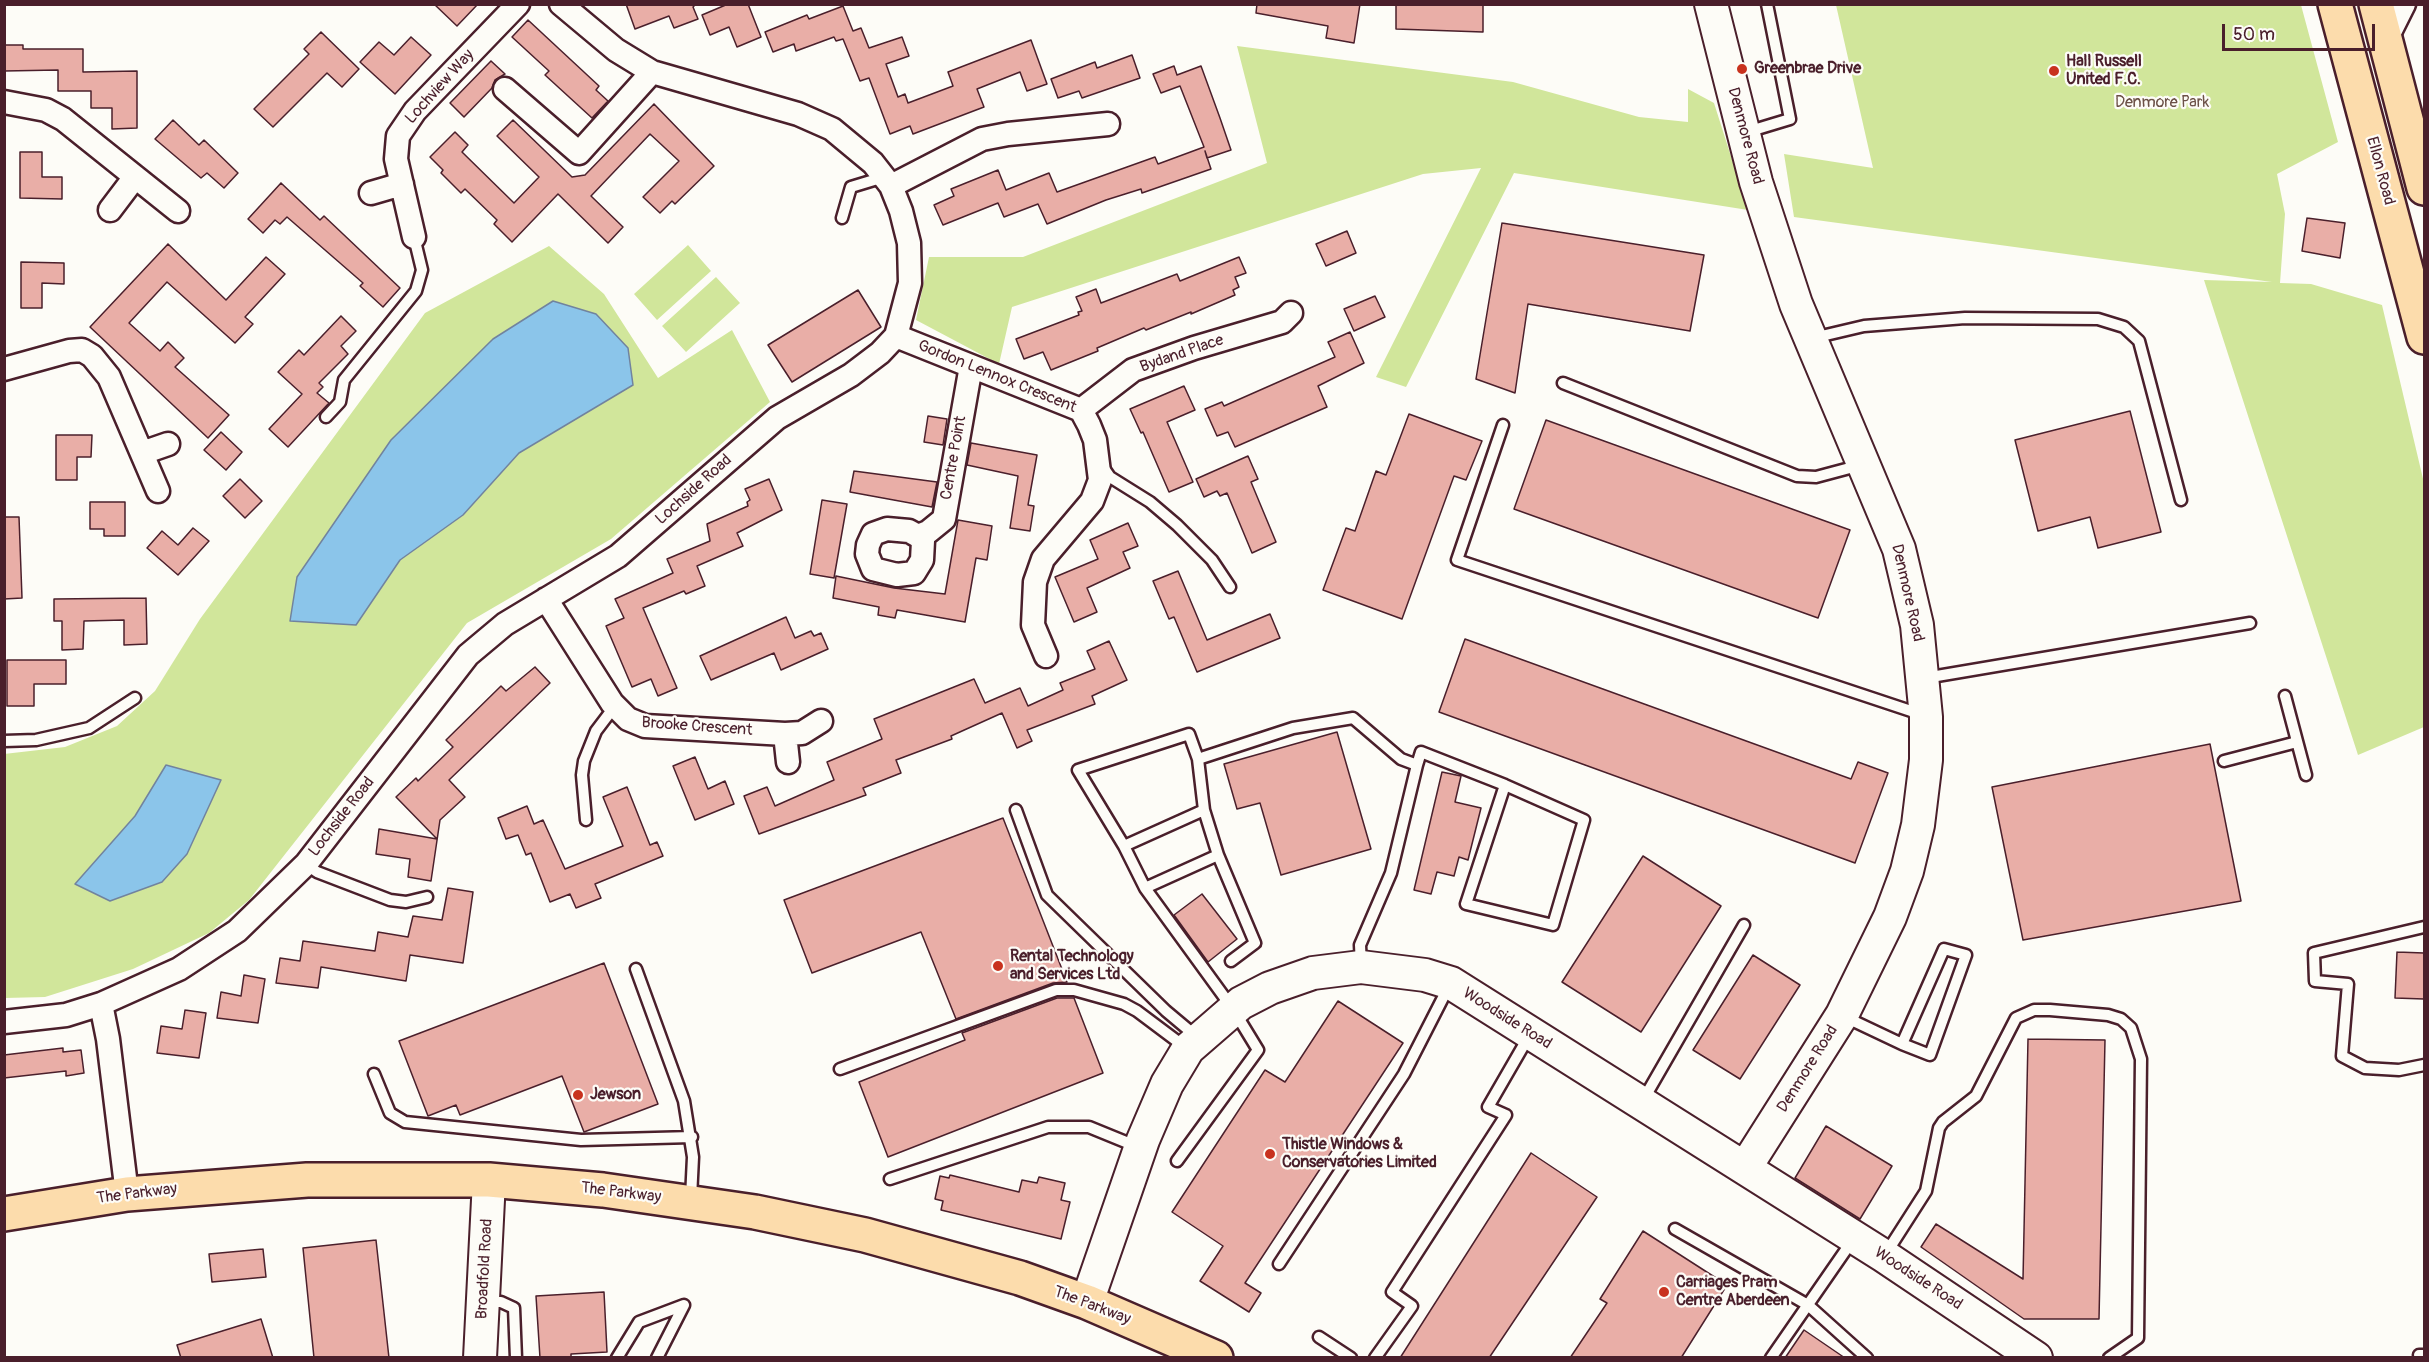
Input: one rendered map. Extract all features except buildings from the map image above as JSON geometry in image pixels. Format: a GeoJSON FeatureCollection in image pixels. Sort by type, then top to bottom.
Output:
{"type":"FeatureCollection","features":[{"type":"Feature","properties":{"kind":"main road","name":"Ellon Road"},"geometry":{"type":"LineString","coordinates":[[2335,4],[2424,337]]}},
{"type":"Feature","properties":{"kind":"main road"},"geometry":{"type":"LineString","coordinates":[[2376,4],[2424,188]]}},
{"type":"Feature","properties":{"kind":"main road","name":"The Parkway"},"geometry":{"type":"LineString","coordinates":[[4,1214],[127,1194],[307,1180],[489,1180],[603,1190],[690,1202],[865,1235],[1020,1278],[1087,1302],[1216,1358]]}},
{"type":"Feature","properties":{"kind":"street","name":"Lochview Way"},"geometry":{"type":"LineString","coordinates":[[414,237],[395,145],[415,111],[518,4]]}},
{"type":"Feature","properties":{"kind":"street","name":"Lochside Road"},"geometry":{"type":"LineString","coordinates":[[4,1022],[66,1015],[101,1004],[179,969],[237,931],[306,864],[468,655],[505,624],[618,556],[777,418],[851,375],[880,353],[896,336],[907,302],[910,264],[909,243],[902,211],[888,181],[854,144],[832,129],[798,114],[652,72],[616,50],[561,4]]}},
{"type":"Feature","properties":{"kind":"street","name":"Denmore Road"},"geometry":{"type":"LineString","coordinates":[[1711,4],[1743,133],[1769,220],[1810,339],[1887,516],[1904,566],[1917,625],[1924,678],[1926,717],[1923,788],[1907,871],[1875,952],[1842,1015],[1745,1168]]}},
{"type":"Feature","properties":{"kind":"street"},"geometry":{"type":"LineString","coordinates":[[2386,40],[2404,4]]}},
{"type":"Feature","properties":{"kind":"street"},"geometry":{"type":"LineString","coordinates":[[505,89],[579,153],[652,72]]}},
{"type":"Feature","properties":{"kind":"street"},"geometry":{"type":"LineString","coordinates":[[4,102],[46,110],[63,119],[178,211]]}},
{"type":"Feature","properties":{"kind":"street"},"geometry":{"type":"LineString","coordinates":[[888,181],[982,140],[1008,134],[1108,124]]}},
{"type":"Feature","properties":{"kind":"street"},"geometry":{"type":"LineString","coordinates":[[110,210],[135,177]]}},
{"type":"Feature","properties":{"kind":"street"},"geometry":{"type":"LineString","coordinates":[[372,193],[402,184]]}},
{"type":"Feature","properties":{"kind":"street","name":"Bydand Place"},"geometry":{"type":"LineString","coordinates":[[1081,410],[1133,370],[1194,348],[1282,322],[1291,313]]}},
{"type":"Feature","properties":{"kind":"street","name":"Gordon Lennox Crescent"},"geometry":{"type":"LineString","coordinates":[[896,336],[1081,410],[1089,425],[1098,459],[1100,480],[1092,501],[1043,559],[1035,582],[1033,625],[1046,656]]}},
{"type":"Feature","properties":{"kind":"street"},"geometry":{"type":"LineString","coordinates":[[4,369],[69,351],[82,350],[92,356],[109,377],[158,491]]}},
{"type":"Feature","properties":{"kind":"street","name":"Centre Point"},"geometry":{"type":"LineString","coordinates":[[918,536],[928,532],[944,519],[971,366]]}},
{"type":"Feature","properties":{"kind":"street"},"geometry":{"type":"LineString","coordinates":[[142,453],[168,444]]}},
{"type":"Feature","properties":{"kind":"street","name":"Brooke Crescent"},"geometry":{"type":"LineString","coordinates":[[546,599],[615,706],[628,719],[645,726],[785,734],[802,733],[821,721]]}},
{"type":"Feature","properties":{"kind":"street"},"geometry":{"type":"LineString","coordinates":[[785,734],[788,762]]}},
{"type":"Feature","properties":{"kind":"street","name":"Woodside Road"},"geometry":{"type":"LineString","coordinates":[[1087,1302],[1140,1148],[1167,1084],[1193,1044],[1233,1009],[1270,988],[1313,973],[1360,967],[1414,973],[1451,983],[1884,1256],[2036,1358]]}},
{"type":"Feature","properties":{"kind":"street"},"geometry":{"type":"LineString","coordinates":[[101,1004],[108,1039],[127,1194]]}},
{"type":"Feature","properties":{"kind":"street","name":"Broadfold Road"},"geometry":{"type":"LineString","coordinates":[[480,1358],[489,1180]]}},
{"type":"Feature","properties":{"kind":"lane"},"geometry":{"type":"LineString","coordinates":[[1743,133],[1790,119],[1767,4]]}},
{"type":"Feature","properties":{"kind":"lane"},"geometry":{"type":"LineString","coordinates":[[842,218],[851,188],[888,181]]}},
{"type":"Feature","properties":{"kind":"lane"},"geometry":{"type":"LineString","coordinates":[[326,417],[340,402],[344,380],[416,291],[422,270],[414,237]]}},
{"type":"Feature","properties":{"kind":"lane"},"geometry":{"type":"LineString","coordinates":[[1810,339],[1864,326],[1965,318],[2098,319],[2124,327],[2139,341],[2181,500]]}},
{"type":"Feature","properties":{"kind":"lane"},"geometry":{"type":"LineString","coordinates":[[1563,383],[1797,476],[1816,477],[1863,464]]}},
{"type":"Feature","properties":{"kind":"lane"},"geometry":{"type":"LineString","coordinates":[[1503,425],[1458,560],[1926,717]]}},
{"type":"Feature","properties":{"kind":"lane"},"geometry":{"type":"LineString","coordinates":[[1098,459],[1110,477],[1150,502],[1191,538],[1212,560],[1230,587]]}},
{"type":"Feature","properties":{"kind":"lane"},"geometry":{"type":"LineString","coordinates":[[1924,678],[2250,623]]}},
{"type":"Feature","properties":{"kind":"lane"},"geometry":{"type":"LineString","coordinates":[[2285,696],[2306,775]]}},
{"type":"Feature","properties":{"kind":"lane"},"geometry":{"type":"LineString","coordinates":[[4,741],[36,740],[89,728],[135,699]]}},
{"type":"Feature","properties":{"kind":"lane"},"geometry":{"type":"LineString","coordinates":[[586,820],[582,775],[584,761],[596,731],[615,706]]}},
{"type":"Feature","properties":{"kind":"lane"},"geometry":{"type":"LineString","coordinates":[[1198,759],[1293,728],[1353,718],[1401,759],[1417,765]]}},
{"type":"Feature","properties":{"kind":"lane"},"geometry":{"type":"LineString","coordinates":[[1177,1161],[1258,1050],[1233,1009],[1145,888],[1124,846],[1078,770],[1189,734],[1198,759],[1204,810],[1218,855],[1255,943],[1231,961]]}},
{"type":"Feature","properties":{"kind":"lane"},"geometry":{"type":"LineString","coordinates":[[2224,761],[2297,742]]}},
{"type":"Feature","properties":{"kind":"lane"},"geometry":{"type":"LineString","coordinates":[[1360,967],[1360,945],[1391,873],[1420,752],[1505,785],[1584,820],[1553,925],[1466,904],[1505,785]]}},
{"type":"Feature","properties":{"kind":"lane"},"geometry":{"type":"LineString","coordinates":[[1016,810],[1047,895],[1166,1011],[1193,1044]]}},
{"type":"Feature","properties":{"kind":"lane"},"geometry":{"type":"LineString","coordinates":[[1124,846],[1204,810]]}},
{"type":"Feature","properties":{"kind":"lane"},"geometry":{"type":"LineString","coordinates":[[1145,888],[1218,855]]}},
{"type":"Feature","properties":{"kind":"lane"},"geometry":{"type":"LineString","coordinates":[[306,864],[317,872],[390,900],[406,902],[427,897]]}},
{"type":"Feature","properties":{"kind":"lane"},"geometry":{"type":"LineString","coordinates":[[1642,1102],[1744,925]]}},
{"type":"Feature","properties":{"kind":"lane"},"geometry":{"type":"LineString","coordinates":[[2424,927],[2314,953],[2315,981],[2348,984],[2342,1056],[2364,1068],[2399,1070],[2424,1065]]}},
{"type":"Feature","properties":{"kind":"lane"},"geometry":{"type":"LineString","coordinates":[[1842,1015],[1902,1044],[1930,1055],[1966,955],[1944,948],[1902,1044]]}},
{"type":"Feature","properties":{"kind":"lane"},"geometry":{"type":"LineString","coordinates":[[636,969],[684,1101],[692,1137],[690,1202]]}},
{"type":"Feature","properties":{"kind":"lane"},"geometry":{"type":"LineString","coordinates":[[1279,1264],[1404,1074],[1451,983]]}},
{"type":"Feature","properties":{"kind":"lane"},"geometry":{"type":"LineString","coordinates":[[840,1068],[1056,990],[1074,990],[1124,1004],[1193,1044]]}},
{"type":"Feature","properties":{"kind":"lane"},"geometry":{"type":"LineString","coordinates":[[1884,1256],[1926,1191],[1939,1128],[1976,1096],[2016,1018],[2034,1010],[2050,1010],[2108,1015],[2121,1019],[2131,1028],[2141,1059],[2138,1338],[2109,1358]]}},
{"type":"Feature","properties":{"kind":"lane"},"geometry":{"type":"LineString","coordinates":[[1375,1358],[1412,1306],[1392,1292],[1506,1115],[1488,1107],[1531,1033]]}},
{"type":"Feature","properties":{"kind":"lane"},"geometry":{"type":"LineString","coordinates":[[374,1074],[390,1113],[405,1122],[581,1140],[692,1137]]}},
{"type":"Feature","properties":{"kind":"lane"},"geometry":{"type":"LineString","coordinates":[[890,1179],[1048,1126],[1089,1127],[1140,1148]]}},
{"type":"Feature","properties":{"kind":"lane"},"geometry":{"type":"LineString","coordinates":[[1675,1229],[1808,1305],[1867,1358]]}},
{"type":"Feature","properties":{"kind":"lane"},"geometry":{"type":"LineString","coordinates":[[1771,1358],[1854,1238]]}},
{"type":"Feature","properties":{"kind":"lane"},"geometry":{"type":"LineString","coordinates":[[483,1302],[501,1302],[514,1308],[516,1358]]}},
{"type":"Feature","properties":{"kind":"lane"},"geometry":{"type":"LineString","coordinates":[[617,1358],[639,1322],[684,1305],[657,1358]]}},
{"type":"Feature","properties":{"kind":"lane"},"geometry":{"type":"LineString","coordinates":[[1319,1337],[1351,1358]]}},
{"type":"Feature","properties":{"kind":"green space","name":"Denmore Park"},"geometry":{"type":"Polygon","coordinates":[[[1836,5],[2301,5],[2338,142],[2277,174],[2285,214],[2280,283],[2311,284],[2382,305],[2424,483],[2424,727],[2358,755],[2204,280],[2272,282],[1794,217],[1784,154],[1873,168],[1836,5]]]}},
{"type":"Feature","properties":{"kind":"green space"},"geometry":{"type":"Polygon","coordinates":[[[1237,46],[1513,82],[1639,117],[1688,122],[1688,89],[1714,103],[1748,210],[1514,173],[1406,387],[1376,377],[1481,168],[1423,174],[1012,307],[999,364],[916,320],[929,257],[1023,257],[1267,163],[1237,46]]]}},
{"type":"Feature","properties":{"kind":"green space"},"geometry":{"type":"Polygon","coordinates":[[[688,245],[711,271],[657,320],[634,294],[688,245]]]}},
{"type":"Feature","properties":{"kind":"green space"},"geometry":{"type":"Polygon","coordinates":[[[549,246],[604,294],[658,378],[732,330],[770,402],[611,539],[467,623],[249,900],[209,933],[133,969],[45,997],[5,998],[4,754],[65,747],[117,726],[155,691],[200,619],[425,313],[549,246]],[[493,339],[391,440],[297,577],[290,621],[356,625],[400,560],[463,515],[519,453],[632,385],[493,339]],[[166,765],[135,816],[75,884],[187,854],[221,780],[166,765]]]}},
{"type":"Feature","properties":{"kind":"green space"},"geometry":{"type":"Polygon","coordinates":[[[716,277],[740,303],[686,352],[662,326],[716,277]]]}},
{"type":"Feature","properties":{"kind":"water"},"geometry":{"type":"Polygon","coordinates":[[[553,301],[596,314],[628,348],[633,385],[519,453],[463,515],[400,560],[356,625],[290,621],[297,577],[391,440],[493,339],[553,301]]]}},
{"type":"Feature","properties":{"kind":"water"},"geometry":{"type":"Polygon","coordinates":[[[166,765],[221,780],[187,854],[162,882],[110,901],[75,884],[135,816],[166,765]]]}},
{"type":"Feature","properties":{"kind":"place","name":"Greenbrae Drive"},"geometry":{"type":"Point","coordinates":[1742,69]}},
{"type":"Feature","properties":{"kind":"place","name":"Hall Russell United F.C."},"geometry":{"type":"Point","coordinates":[2054,71]}},
{"type":"Feature","properties":{"kind":"place","name":"Rental Technology and Services Ltd"},"geometry":{"type":"Point","coordinates":[998,966]}},
{"type":"Feature","properties":{"kind":"place","name":"Jewson"},"geometry":{"type":"Point","coordinates":[578,1095]}},
{"type":"Feature","properties":{"kind":"place","name":"Thistle Windows & Conservatories Limited"},"geometry":{"type":"Point","coordinates":[1270,1154]}},
{"type":"Feature","properties":{"kind":"place","name":"Carriages Pram Centre Aberdeen"},"geometry":{"type":"Point","coordinates":[1664,1292]}}]}
